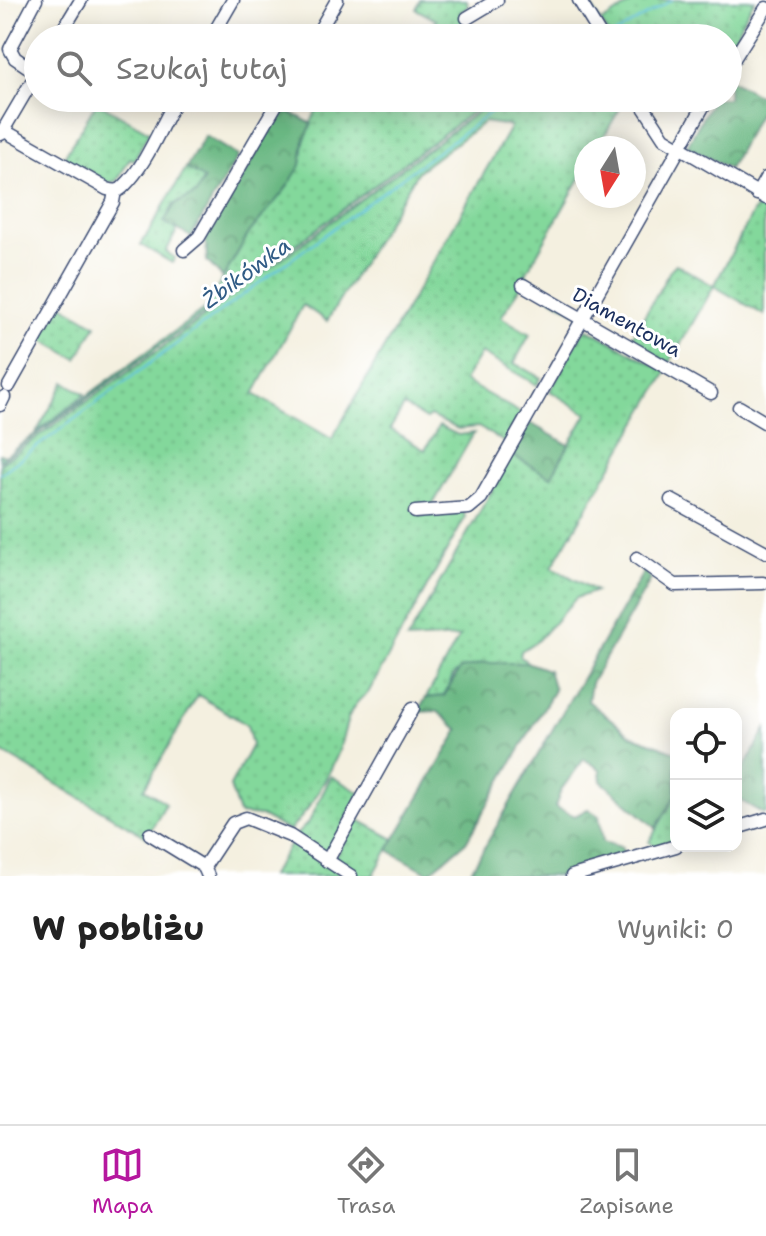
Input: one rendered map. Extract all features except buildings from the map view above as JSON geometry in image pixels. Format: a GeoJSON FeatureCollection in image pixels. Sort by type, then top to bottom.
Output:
{"type":"FeatureCollection","features":[{"type":"Feature","properties":{"kind":"street"},"geometry":{"type":"LineString","coordinates":[[24,63],[15,58],[10,49],[36,0]]}},
{"type":"Feature","properties":{"kind":"street"},"geometry":{"type":"LineString","coordinates":[[66,24],[81,0]]}},
{"type":"Feature","properties":{"kind":"street"},"geometry":{"type":"LineString","coordinates":[[219,24],[233,0]]}},
{"type":"Feature","properties":{"kind":"street"},"geometry":{"type":"LineString","coordinates":[[323,24],[337,0]]}},
{"type":"Feature","properties":{"kind":"street"},"geometry":{"type":"LineString","coordinates":[[467,18],[497,0]]}},
{"type":"Feature","properties":{"kind":"street"},"geometry":{"type":"LineString","coordinates":[[579,0],[593,24]]}},
{"type":"Feature","properties":{"kind":"street"},"geometry":{"type":"LineString","coordinates":[[742,46],[766,8]]}},
{"type":"Feature","properties":{"kind":"street"},"geometry":{"type":"LineString","coordinates":[[24,95],[2,132],[115,191]]}},
{"type":"Feature","properties":{"kind":"street"},"geometry":{"type":"LineString","coordinates":[[4,396],[113,202],[115,191],[126,184],[169,112]]}},
{"type":"Feature","properties":{"kind":"street"},"geometry":{"type":"LineString","coordinates":[[184,250],[199,237],[272,112]]}},
{"type":"Feature","properties":{"kind":"street"},"geometry":{"type":"LineString","coordinates":[[646,112],[659,133],[762,196],[766,178]]}},
{"type":"Feature","properties":{"kind":"street"},"geometry":{"type":"LineString","coordinates":[[415,512],[472,507],[497,471],[584,321],[700,112]]}},
{"type":"Feature","properties":{"kind":"street","name":"Diamentowa"},"geometry":{"type":"LineString","coordinates":[[523,285],[711,393]]}},
{"type":"Feature","properties":{"kind":"street"},"geometry":{"type":"LineString","coordinates":[[739,407],[766,423]]}},
{"type":"Feature","properties":{"kind":"street"},"geometry":{"type":"LineString","coordinates":[[671,500],[766,552]]}},
{"type":"Feature","properties":{"kind":"street"},"geometry":{"type":"LineString","coordinates":[[637,558],[675,585],[763,583]]}},
{"type":"Feature","properties":{"kind":"street"},"geometry":{"type":"LineString","coordinates":[[327,861],[413,708]]}},
{"type":"Feature","properties":{"kind":"street"},"geometry":{"type":"LineString","coordinates":[[150,834],[206,871],[233,823],[242,818],[258,820],[351,876]]}},
{"type":"Feature","properties":{"kind":"street"},"geometry":{"type":"LineString","coordinates":[[742,826],[766,819]]}},
{"type":"Feature","properties":{"kind":"street"},"geometry":{"type":"LineString","coordinates":[[572,876],[670,848]]}},
{"type":"Feature","properties":{"kind":"green space"},"geometry":{"type":"Polygon","coordinates":[[[420,0],[467,0],[468,7],[460,12],[470,24],[434,24],[436,20],[416,9],[420,0]]]}},
{"type":"Feature","properties":{"kind":"green space"},"geometry":{"type":"Polygon","coordinates":[[[587,0],[601,22],[638,0],[755,0],[741,24],[602,24],[587,0]]]}},
{"type":"Feature","properties":{"kind":"green space"},"geometry":{"type":"Polygon","coordinates":[[[742,86],[766,100],[729,169],[687,146],[705,112],[742,112],[742,86]]]}},
{"type":"Feature","properties":{"kind":"green space"},"geometry":{"type":"Polygon","coordinates":[[[91,112],[114,112],[149,132],[134,160],[130,158],[117,181],[108,183],[64,157],[91,112]]]}},
{"type":"Feature","properties":{"kind":"green space"},"geometry":{"type":"Polygon","coordinates":[[[281,112],[290,112],[312,124],[304,141],[301,165],[285,190],[249,233],[223,278],[207,261],[206,239],[281,112]]]}},
{"type":"Feature","properties":{"kind":"green space"},"geometry":{"type":"Polygon","coordinates":[[[315,112],[472,112],[182,330],[0,461],[0,454],[5,456],[205,309],[249,233],[301,165],[304,141],[315,112]]]}},
{"type":"Feature","properties":{"kind":"green space"},"geometry":{"type":"Polygon","coordinates":[[[477,112],[618,112],[604,136],[574,136],[574,189],[525,275],[584,309],[581,315],[524,282],[501,317],[530,334],[514,363],[541,378],[537,385],[481,353],[464,381],[524,415],[509,441],[504,442],[478,427],[458,429],[430,416],[426,419],[404,406],[390,429],[425,450],[439,426],[458,435],[474,433],[432,506],[464,512],[465,518],[368,693],[350,714],[340,749],[321,787],[289,831],[261,816],[239,814],[230,786],[252,745],[247,725],[198,695],[144,789],[166,803],[147,837],[0,751],[0,464],[173,340],[477,112]],[[484,122],[418,171],[327,321],[303,305],[254,394],[332,439],[511,126],[484,122]]]}},
{"type":"Feature","properties":{"kind":"green space"},"geometry":{"type":"Polygon","coordinates":[[[205,136],[238,156],[191,237],[164,222],[175,204],[196,194],[204,179],[186,168],[205,136]]]}},
{"type":"Feature","properties":{"kind":"green space"},"geometry":{"type":"Polygon","coordinates":[[[186,168],[204,178],[196,194],[175,204],[164,222],[177,230],[166,252],[175,258],[172,263],[141,245],[186,168]]]}},
{"type":"Feature","properties":{"kind":"green space"},"geometry":{"type":"Polygon","coordinates":[[[764,207],[764,315],[714,286],[755,209],[764,207]]]}},
{"type":"Feature","properties":{"kind":"green space"},"geometry":{"type":"Polygon","coordinates":[[[676,264],[714,286],[669,364],[630,341],[676,264]]]}},
{"type":"Feature","properties":{"kind":"green space"},"geometry":{"type":"Polygon","coordinates":[[[61,304],[96,325],[77,359],[41,339],[61,304]]]}},
{"type":"Feature","properties":{"kind":"green space"},"geometry":{"type":"Polygon","coordinates":[[[588,329],[667,372],[552,567],[596,591],[576,598],[538,640],[521,651],[520,657],[529,663],[483,663],[454,674],[444,696],[426,698],[459,637],[407,640],[512,455],[551,476],[587,414],[550,391],[583,331],[588,329]]]}},
{"type":"Feature","properties":{"kind":"green space"},"geometry":{"type":"Polygon","coordinates":[[[65,382],[85,394],[36,433],[61,389],[65,382]]]}},
{"type":"Feature","properties":{"kind":"green space"},"geometry":{"type":"Polygon","coordinates":[[[530,423],[569,445],[551,477],[512,455],[530,423]]]}},
{"type":"Feature","properties":{"kind":"green space"},"geometry":{"type":"Polygon","coordinates":[[[644,571],[651,579],[591,683],[588,701],[631,735],[670,750],[670,805],[656,828],[601,781],[600,769],[584,759],[561,790],[555,807],[575,816],[588,809],[599,816],[603,842],[621,847],[625,856],[557,876],[468,876],[644,571]]]}},
{"type":"Feature","properties":{"kind":"green space"},"geometry":{"type":"Polygon","coordinates":[[[483,663],[529,663],[548,670],[554,690],[466,842],[429,873],[388,850],[459,730],[437,711],[418,712],[426,698],[444,696],[460,669],[483,663]]]}},
{"type":"Feature","properties":{"kind":"green space"},"geometry":{"type":"Polygon","coordinates":[[[766,729],[766,813],[742,801],[742,771],[766,729]]]}},
{"type":"Feature","properties":{"kind":"green space"},"geometry":{"type":"Polygon","coordinates":[[[331,776],[360,793],[326,857],[296,835],[309,822],[331,776]]]}},
{"type":"Feature","properties":{"kind":"green space"},"geometry":{"type":"Polygon","coordinates":[[[670,805],[670,841],[656,846],[649,842],[670,805]]]}},
{"type":"Feature","properties":{"kind":"green space"},"geometry":{"type":"Polygon","coordinates":[[[357,819],[394,839],[373,876],[357,876],[332,862],[357,819]]]}},
{"type":"Feature","properties":{"kind":"green space"},"geometry":{"type":"Polygon","coordinates":[[[292,842],[343,876],[270,876],[292,842]]]}},
{"type":"Feature","properties":{"kind":"waterway","name":"Żbikówka"},"geometry":{"type":"LineString","coordinates":[[632,24],[672,0]]}},
{"type":"Feature","properties":{"kind":"waterway","name":"Żbikówka"},"geometry":{"type":"LineString","coordinates":[[0,474],[491,112]]}}]}
